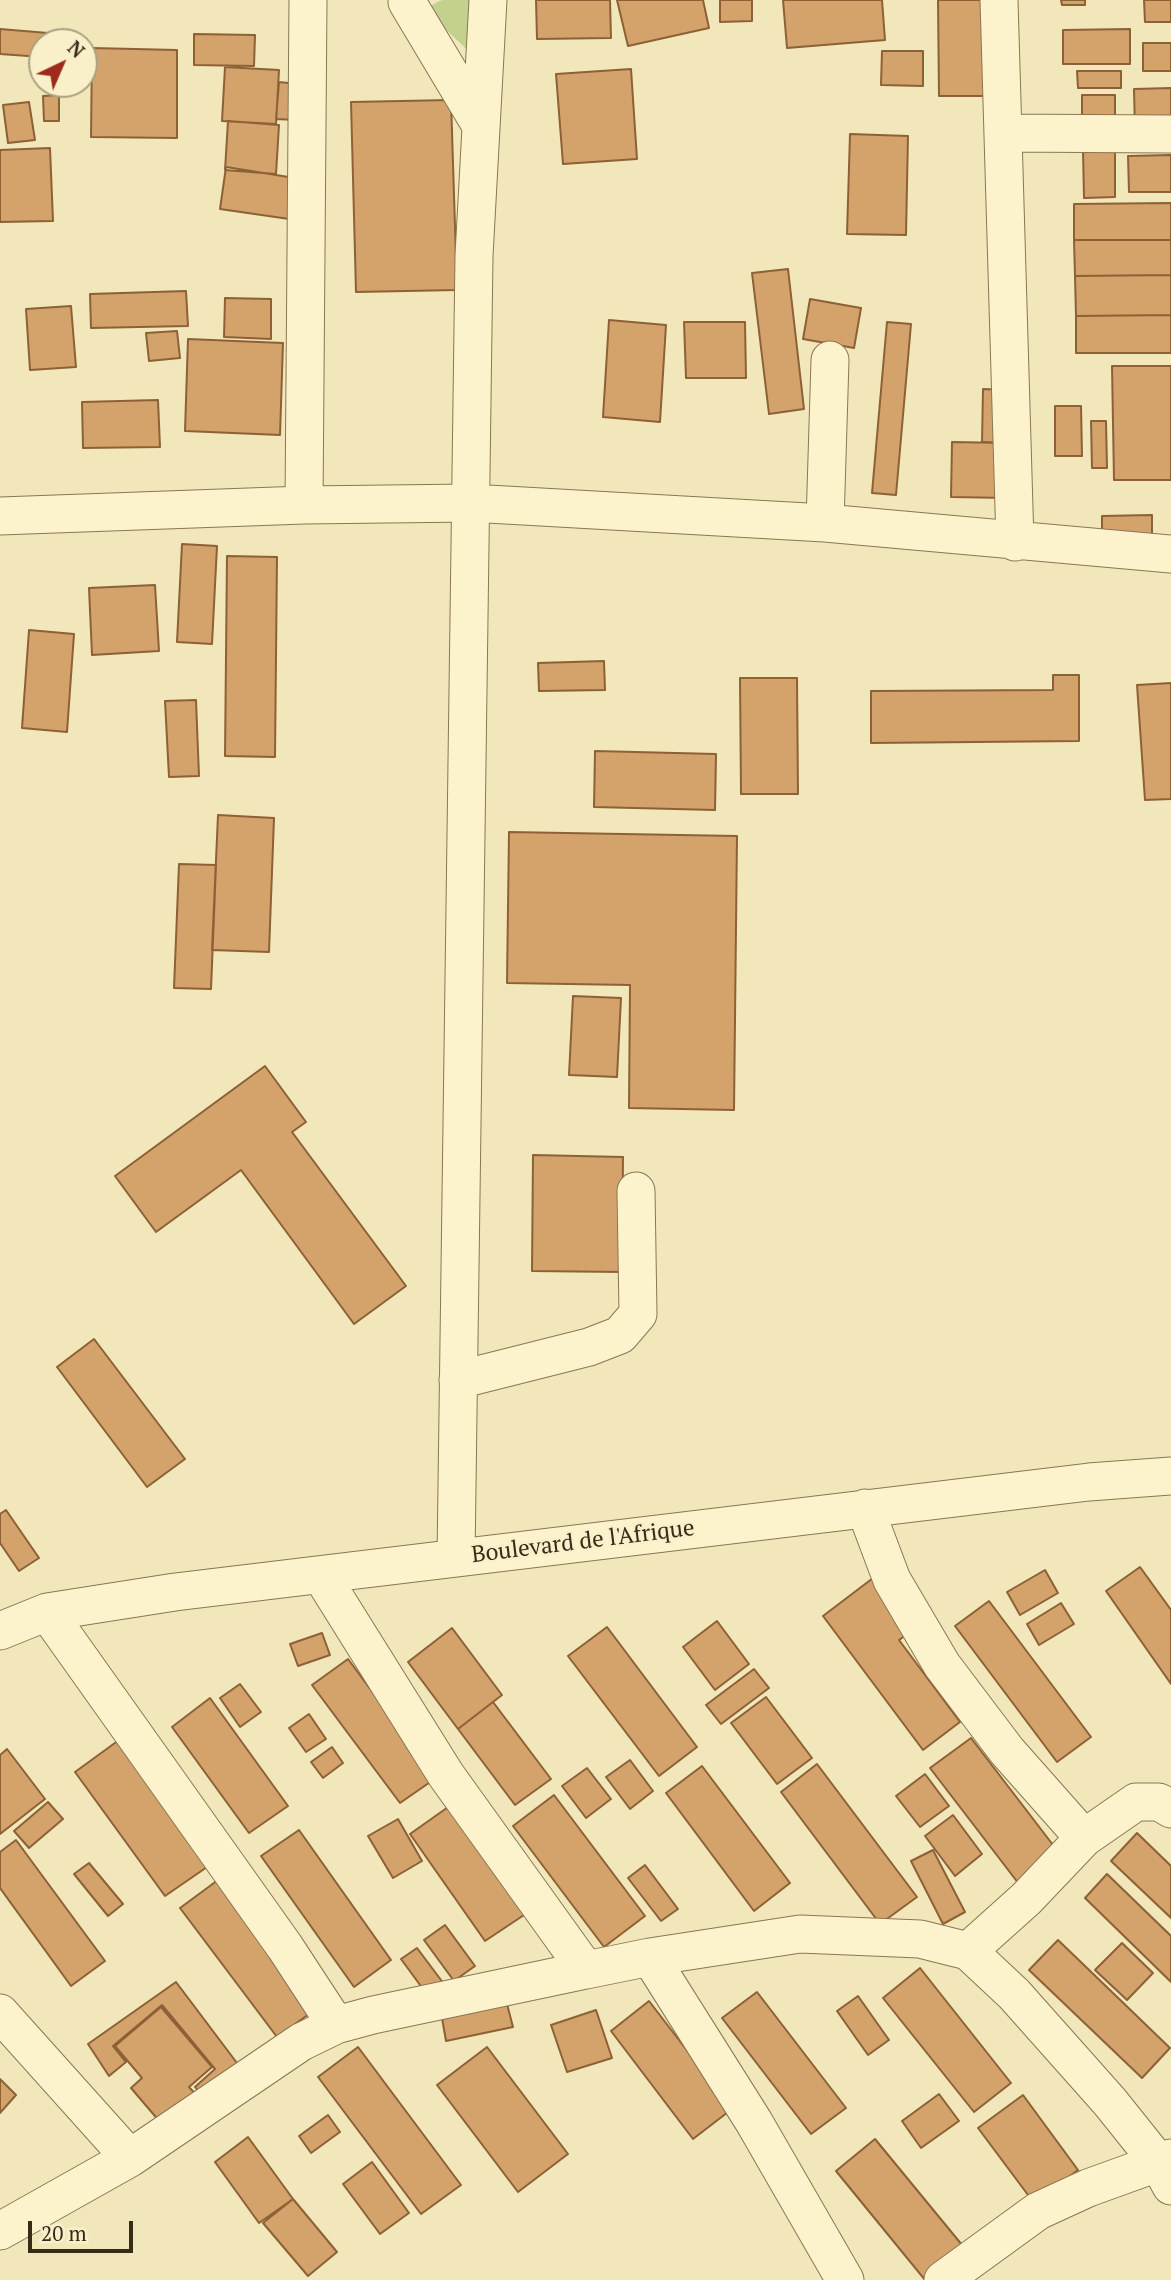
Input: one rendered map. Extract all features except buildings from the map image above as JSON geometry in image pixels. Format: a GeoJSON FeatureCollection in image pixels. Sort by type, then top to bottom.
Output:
{"type":"FeatureCollection","features":[{"type":"Feature","properties":{"kind":"street"},"geometry":{"type":"LineString","coordinates":[[304,505],[307,0],[315,0]]}},
{"type":"Feature","properties":{"kind":"street"},"geometry":{"type":"LineString","coordinates":[[456,1558],[474,256],[488,0]]}},
{"type":"Feature","properties":{"kind":"street"},"geometry":{"type":"LineString","coordinates":[[999,0],[1015,541]]}},
{"type":"Feature","properties":{"kind":"street"},"geometry":{"type":"LineString","coordinates":[[404,1],[480,124]]}},
{"type":"Feature","properties":{"kind":"street"},"geometry":{"type":"LineString","coordinates":[[1003,133],[1171,134]]}},
{"type":"Feature","properties":{"kind":"street"},"geometry":{"type":"LineString","coordinates":[[825,523],[830,360]]}},
{"type":"Feature","properties":{"kind":"street"},"geometry":{"type":"LineString","coordinates":[[0,516],[304,505],[470,503],[825,523],[1171,554]]}},
{"type":"Feature","properties":{"kind":"street"},"geometry":{"type":"LineString","coordinates":[[458,1380],[589,1347],[620,1335],[638,1314],[636,1191]]}},
{"type":"Feature","properties":{"kind":"street","name":"Boulevard de l'Afrique"},"geometry":{"type":"LineString","coordinates":[[0,1631],[47,1612],[175,1592],[1088,1482],[1171,1476]]}},
{"type":"Feature","properties":{"kind":"street"},"geometry":{"type":"LineString","coordinates":[[865,1508],[892,1580],[942,1665],[1007,1751],[1084,1838]]}},
{"type":"Feature","properties":{"kind":"street"},"geometry":{"type":"LineString","coordinates":[[321,1575],[446,1775],[586,1970]]}},
{"type":"Feature","properties":{"kind":"street"},"geometry":{"type":"LineString","coordinates":[[47,1612],[285,1947],[336,2025]]}},
{"type":"Feature","properties":{"kind":"street"},"geometry":{"type":"LineString","coordinates":[[968,1951],[1026,1899],[1084,1838],[1136,1802],[1158,1802],[1171,1809]]}},
{"type":"Feature","properties":{"kind":"street"},"geometry":{"type":"LineString","coordinates":[[0,2231],[130,2158],[301,2042],[336,2025],[650,1957],[800,1934],[920,1939],[968,1951],[1014,1994],[1166,2169],[1088,2188],[1038,2211],[943,2280]]}},
{"type":"Feature","properties":{"kind":"street"},"geometry":{"type":"LineString","coordinates":[[650,1957],[754,2122],[845,2280]]}},
{"type":"Feature","properties":{"kind":"street"},"geometry":{"type":"LineString","coordinates":[[0,2013],[130,2158]]}},
{"type":"Feature","properties":{"kind":"green space"},"geometry":{"type":"Polygon","coordinates":[[[442,0],[476,0],[477,59],[424,9],[442,0]]]}}]}
